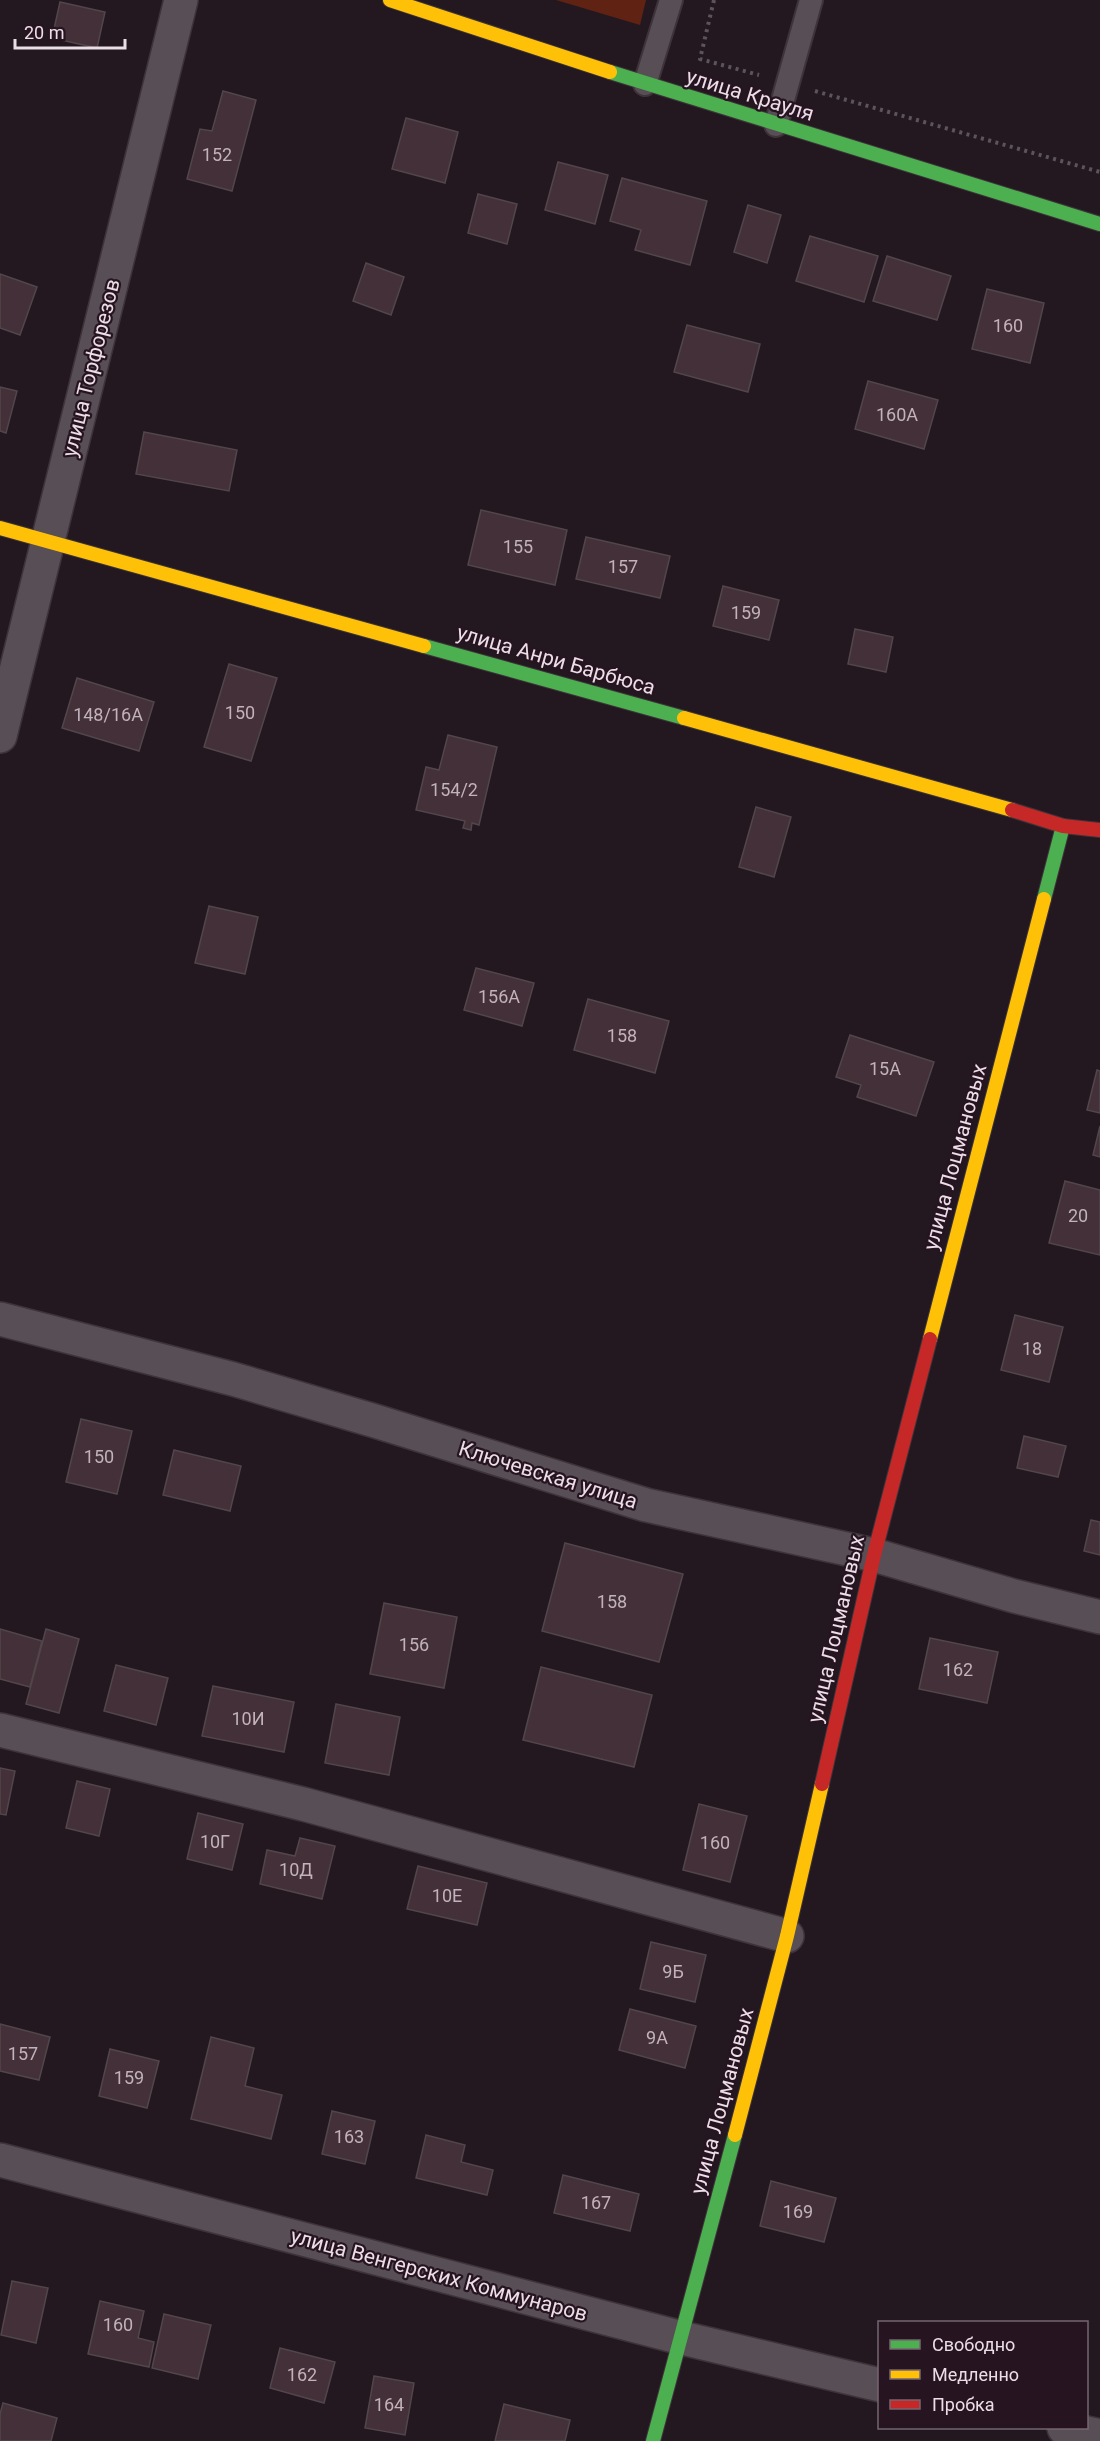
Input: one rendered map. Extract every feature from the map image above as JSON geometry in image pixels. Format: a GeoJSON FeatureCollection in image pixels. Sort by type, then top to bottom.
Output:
{"type":"FeatureCollection","features":[{"type":"Feature","properties":{"kind":"street","name":"улица Торфорезов"},"geometry":{"type":"LineString","coordinates":[[0,736],[50,541],[181,0]]}},
{"type":"Feature","properties":{"kind":"street","name":"улица Крауля"},"geometry":{"type":"LineString","coordinates":[[390,0],[645,84],[1100,224]]}},
{"type":"Feature","properties":{"kind":"street","name":"улица Анри Барбюса"},"geometry":{"type":"LineString","coordinates":[[0,528],[986,802],[1063,826],[1100,830]]}},
{"type":"Feature","properties":{"kind":"street","name":"улица Лоцмановых"},"geometry":{"type":"LineString","coordinates":[[653,2441],[787,1936],[874,1556],[1063,826]]}},
{"type":"Feature","properties":{"kind":"street","name":"Ключевская улица"},"geometry":{"type":"LineString","coordinates":[[0,1319],[233,1379],[387,1424],[646,1506],[874,1556],[1014,1596],[1100,1617]]}},
{"type":"Feature","properties":{"kind":"street"},"geometry":{"type":"LineString","coordinates":[[0,1730],[303,1804],[787,1936]]}},
{"type":"Feature","properties":{"kind":"street","name":"улица Венгерских Коммунаров"},"geometry":{"type":"LineString","coordinates":[[0,2160],[682,2338],[878,2385]]}},
{"type":"Feature","properties":{"kind":"street"},"geometry":{"type":"LineString","coordinates":[[1072,2429],[1100,2436]]}},
{"type":"Feature","properties":{"kind":"lane"},"geometry":{"type":"LineString","coordinates":[[645,84],[671,0]]}},
{"type":"Feature","properties":{"kind":"lane"},"geometry":{"type":"LineString","coordinates":[[776,124],[811,0]]}},
{"type":"Feature","properties":{"kind":"path"},"geometry":{"type":"LineString","coordinates":[[714,0],[700,59],[1100,172]]}},
{"type":"Feature","properties":{"kind":"shaded area"},"geometry":{"type":"Polygon","coordinates":[[[556,0],[646,0],[640,25],[556,0]]]}},
{"type":"Feature","properties":{"kind":"building"},"geometry":{"type":"Polygon","coordinates":[[[60,2],[105,12],[97,48],[52,38],[60,2]]]}},
{"type":"Feature","properties":{"kind":"building"},"geometry":{"type":"Polygon","coordinates":[[[223,91],[256,100],[232,191],[187,179],[200,129],[212,131],[223,91]]]}},
{"type":"Feature","properties":{"kind":"building"},"geometry":{"type":"Polygon","coordinates":[[[406,118],[458,132],[445,183],[392,169],[406,118]]]}},
{"type":"Feature","properties":{"kind":"building"},"geometry":{"type":"Polygon","coordinates":[[[558,162],[608,175],[595,224],[545,210],[558,162]]]}},
{"type":"Feature","properties":{"kind":"building"},"geometry":{"type":"Polygon","coordinates":[[[622,178],[707,201],[690,265],[635,250],[641,230],[610,221],[622,178]]]}},
{"type":"Feature","properties":{"kind":"building"},"geometry":{"type":"Polygon","coordinates":[[[478,194],[517,204],[507,244],[468,233],[478,194]]]}},
{"type":"Feature","properties":{"kind":"building"},"geometry":{"type":"Polygon","coordinates":[[[748,205],[781,215],[767,263],[734,252],[748,205]]]}},
{"type":"Feature","properties":{"kind":"building"},"geometry":{"type":"Polygon","coordinates":[[[810,236],[878,256],[864,302],[796,281],[810,236]]]}},
{"type":"Feature","properties":{"kind":"building"},"geometry":{"type":"Polygon","coordinates":[[[887,256],[951,276],[937,320],[873,301],[887,256]]]}},
{"type":"Feature","properties":{"kind":"building"},"geometry":{"type":"Polygon","coordinates":[[[366,263],[404,277],[391,315],[353,301],[366,263]]]}},
{"type":"Feature","properties":{"kind":"building"},"geometry":{"type":"Polygon","coordinates":[[[0,274],[37,287],[20,335],[0,328],[0,274]]]}},
{"type":"Feature","properties":{"kind":"building"},"geometry":{"type":"Polygon","coordinates":[[[987,289],[1044,303],[1030,363],[972,349],[987,289]]]}},
{"type":"Feature","properties":{"kind":"building"},"geometry":{"type":"Polygon","coordinates":[[[687,325],[760,344],[748,392],[674,372],[687,325]]]}},
{"type":"Feature","properties":{"kind":"building"},"geometry":{"type":"Polygon","coordinates":[[[868,381],[938,400],[924,449],[855,429],[868,381]]]}},
{"type":"Feature","properties":{"kind":"building"},"geometry":{"type":"Polygon","coordinates":[[[0,387],[17,391],[6,433],[0,431],[0,387]]]}},
{"type":"Feature","properties":{"kind":"building"},"geometry":{"type":"Polygon","coordinates":[[[144,432],[237,450],[229,491],[136,474],[144,432]]]}},
{"type":"Feature","properties":{"kind":"building"},"geometry":{"type":"Polygon","coordinates":[[[481,510],[567,530],[555,585],[468,565],[481,510]]]}},
{"type":"Feature","properties":{"kind":"building"},"geometry":{"type":"Polygon","coordinates":[[[586,537],[670,556],[660,598],[576,579],[586,537]]]}},
{"type":"Feature","properties":{"kind":"building"},"geometry":{"type":"Polygon","coordinates":[[[723,586],[779,600],[769,640],[713,626],[723,586]]]}},
{"type":"Feature","properties":{"kind":"building"},"geometry":{"type":"Polygon","coordinates":[[[855,629],[893,637],[886,672],[848,664],[855,629]]]}},
{"type":"Feature","properties":{"kind":"building"},"geometry":{"type":"Polygon","coordinates":[[[229,664],[277,678],[251,761],[204,747],[229,664]]]}},
{"type":"Feature","properties":{"kind":"building"},"geometry":{"type":"Polygon","coordinates":[[[77,678],[154,702],[139,751],[62,728],[77,678]]]}},
{"type":"Feature","properties":{"kind":"building"},"geometry":{"type":"Polygon","coordinates":[[[448,735],[497,747],[479,825],[472,823],[471,830],[463,828],[465,821],[416,810],[426,767],[439,770],[448,735]]]}},
{"type":"Feature","properties":{"kind":"building"},"geometry":{"type":"Polygon","coordinates":[[[756,807],[791,817],[774,877],[739,867],[756,807]]]}},
{"type":"Feature","properties":{"kind":"building"},"geometry":{"type":"Polygon","coordinates":[[[209,906],[258,917],[245,974],[195,963],[209,906]]]}},
{"type":"Feature","properties":{"kind":"building"},"geometry":{"type":"Polygon","coordinates":[[[476,968],[534,983],[522,1026],[464,1010],[476,968]]]}},
{"type":"Feature","properties":{"kind":"building"},"geometry":{"type":"Polygon","coordinates":[[[588,999],[669,1021],[655,1073],[574,1050],[588,999]]]}},
{"type":"Feature","properties":{"kind":"building"},"geometry":{"type":"Polygon","coordinates":[[[850,1035],[934,1062],[916,1116],[857,1097],[861,1085],[836,1077],[850,1035]]]}},
{"type":"Feature","properties":{"kind":"building"},"geometry":{"type":"Polygon","coordinates":[[[1097,1070],[1100,1071],[1100,1113],[1087,1110],[1097,1070]]]}},
{"type":"Feature","properties":{"kind":"building"},"geometry":{"type":"Polygon","coordinates":[[[1100,1126],[1100,1157],[1093,1155],[1100,1126]]]}},
{"type":"Feature","properties":{"kind":"building"},"geometry":{"type":"Polygon","coordinates":[[[1065,1181],[1100,1190],[1100,1255],[1049,1243],[1065,1181]]]}},
{"type":"Feature","properties":{"kind":"building"},"geometry":{"type":"Polygon","coordinates":[[[1015,1315],[1063,1327],[1049,1382],[1001,1370],[1015,1315]]]}},
{"type":"Feature","properties":{"kind":"building"},"geometry":{"type":"Polygon","coordinates":[[[81,1419],[132,1431],[117,1494],[66,1482],[81,1419]]]}},
{"type":"Feature","properties":{"kind":"building"},"geometry":{"type":"Polygon","coordinates":[[[1024,1436],[1066,1446],[1058,1477],[1017,1468],[1024,1436]]]}},
{"type":"Feature","properties":{"kind":"building"},"geometry":{"type":"Polygon","coordinates":[[[174,1450],[241,1466],[230,1511],[163,1495],[174,1450]]]}},
{"type":"Feature","properties":{"kind":"building"},"geometry":{"type":"Polygon","coordinates":[[[1091,1520],[1100,1522],[1100,1555],[1084,1551],[1091,1520]]]}},
{"type":"Feature","properties":{"kind":"building"},"geometry":{"type":"Polygon","coordinates":[[[565,1543],[683,1574],[659,1662],[542,1631],[565,1543]]]}},
{"type":"Feature","properties":{"kind":"building"},"geometry":{"type":"Polygon","coordinates":[[[384,1603],[457,1617],[444,1688],[370,1674],[384,1603]]]}},
{"type":"Feature","properties":{"kind":"building"},"geometry":{"type":"Polygon","coordinates":[[[0,1629],[42,1641],[30,1687],[0,1679],[0,1629]]]}},
{"type":"Feature","properties":{"kind":"building"},"geometry":{"type":"Polygon","coordinates":[[[46,1629],[79,1639],[59,1713],[26,1704],[46,1629]]]}},
{"type":"Feature","properties":{"kind":"building"},"geometry":{"type":"Polygon","coordinates":[[[930,1638],[998,1652],[987,1703],[919,1689],[930,1638]]]}},
{"type":"Feature","properties":{"kind":"building"},"geometry":{"type":"Polygon","coordinates":[[[116,1665],[168,1678],[156,1725],[104,1711],[116,1665]]]}},
{"type":"Feature","properties":{"kind":"building"},"geometry":{"type":"Polygon","coordinates":[[[541,1667],[652,1695],[634,1767],[523,1740],[541,1667]]]}},
{"type":"Feature","properties":{"kind":"building"},"geometry":{"type":"Polygon","coordinates":[[[213,1686],[294,1702],[284,1752],[202,1736],[213,1686]]]}},
{"type":"Feature","properties":{"kind":"building"},"geometry":{"type":"Polygon","coordinates":[[[336,1704],[400,1717],[389,1775],[325,1763],[336,1704]]]}},
{"type":"Feature","properties":{"kind":"building"},"geometry":{"type":"Polygon","coordinates":[[[0,1768],[15,1771],[6,1815],[0,1814],[0,1768]]]}},
{"type":"Feature","properties":{"kind":"building"},"geometry":{"type":"Polygon","coordinates":[[[77,1781],[110,1789],[99,1836],[66,1828],[77,1781]]]}},
{"type":"Feature","properties":{"kind":"building"},"geometry":{"type":"Polygon","coordinates":[[[699,1804],[747,1816],[730,1882],[683,1870],[699,1804]]]}},
{"type":"Feature","properties":{"kind":"building"},"geometry":{"type":"Polygon","coordinates":[[[198,1813],[243,1824],[232,1870],[187,1859],[198,1813]]]}},
{"type":"Feature","properties":{"kind":"building"},"geometry":{"type":"Polygon","coordinates":[[[300,1838],[335,1846],[322,1899],[260,1884],[267,1850],[295,1856],[300,1838]]]}},
{"type":"Feature","properties":{"kind":"building"},"geometry":{"type":"Polygon","coordinates":[[[418,1866],[487,1883],[477,1925],[407,1909],[418,1866]]]}},
{"type":"Feature","properties":{"kind":"building"},"geometry":{"type":"Polygon","coordinates":[[[651,1942],[706,1955],[695,2002],[640,1989],[651,1942]]]}},
{"type":"Feature","properties":{"kind":"building"},"geometry":{"type":"Polygon","coordinates":[[[630,2009],[696,2026],[685,2068],[619,2050],[630,2009]]]}},
{"type":"Feature","properties":{"kind":"building"},"geometry":{"type":"Polygon","coordinates":[[[0,2024],[50,2037],[39,2080],[0,2071],[0,2024]]]}},
{"type":"Feature","properties":{"kind":"building"},"geometry":{"type":"Polygon","coordinates":[[[211,2037],[254,2048],[245,2086],[282,2095],[271,2139],[191,2119],[211,2037]]]}},
{"type":"Feature","properties":{"kind":"building"},"geometry":{"type":"Polygon","coordinates":[[[110,2049],[159,2061],[147,2108],[99,2096],[110,2049]]]}},
{"type":"Feature","properties":{"kind":"building"},"geometry":{"type":"Polygon","coordinates":[[[332,2111],[375,2121],[365,2164],[322,2154],[332,2111]]]}},
{"type":"Feature","properties":{"kind":"building"},"geometry":{"type":"Polygon","coordinates":[[[426,2135],[465,2145],[461,2162],[493,2170],[487,2195],[416,2178],[426,2135]]]}},
{"type":"Feature","properties":{"kind":"building"},"geometry":{"type":"Polygon","coordinates":[[[563,2175],[639,2194],[630,2231],[554,2213],[563,2175]]]}},
{"type":"Feature","properties":{"kind":"building"},"geometry":{"type":"Polygon","coordinates":[[[771,2181],[836,2198],[824,2242],[760,2226],[771,2181]]]}},
{"type":"Feature","properties":{"kind":"building"},"geometry":{"type":"Polygon","coordinates":[[[12,2281],[48,2288],[36,2343],[1,2335],[12,2281]]]}},
{"type":"Feature","properties":{"kind":"building"},"geometry":{"type":"Polygon","coordinates":[[[100,2301],[144,2311],[138,2338],[154,2342],[149,2367],[88,2354],[100,2301]]]}},
{"type":"Feature","properties":{"kind":"building"},"geometry":{"type":"Polygon","coordinates":[[[164,2314],[211,2325],[198,2379],[152,2368],[164,2314]]]}},
{"type":"Feature","properties":{"kind":"building"},"geometry":{"type":"Polygon","coordinates":[[[280,2348],[335,2362],[324,2403],[270,2388],[280,2348]]]}},
{"type":"Feature","properties":{"kind":"building"},"geometry":{"type":"Polygon","coordinates":[[[374,2376],[414,2383],[405,2435],[365,2428],[374,2376]]]}},
{"type":"Feature","properties":{"kind":"building"},"geometry":{"type":"Polygon","coordinates":[[[3,2403],[57,2418],[51,2441],[0,2441],[0,2414],[3,2403]]]}},
{"type":"Feature","properties":{"kind":"building"},"geometry":{"type":"Polygon","coordinates":[[[504,2404],[570,2420],[565,2441],[495,2441],[504,2404]]]}},
{"type":"Feature","properties":{"kind":"traffic: fast"},"geometry":{"type":"LineString","coordinates":[[610,72],[1100,224]]}},
{"type":"Feature","properties":{"kind":"traffic: fast"},"geometry":{"type":"LineString","coordinates":[[424,646],[684,718]]}},
{"type":"Feature","properties":{"kind":"traffic: fast"},"geometry":{"type":"LineString","coordinates":[[1044,899],[1063,826]]}},
{"type":"Feature","properties":{"kind":"traffic: fast"},"geometry":{"type":"LineString","coordinates":[[653,2441],[735,2135]]}},
{"type":"Feature","properties":{"kind":"traffic: slow"},"geometry":{"type":"LineString","coordinates":[[390,0],[610,72]]}},
{"type":"Feature","properties":{"kind":"traffic: slow"},"geometry":{"type":"LineString","coordinates":[[0,528],[424,646]]}},
{"type":"Feature","properties":{"kind":"traffic: slow"},"geometry":{"type":"LineString","coordinates":[[684,718],[1012,810]]}},
{"type":"Feature","properties":{"kind":"traffic: slow"},"geometry":{"type":"LineString","coordinates":[[930,1339],[1044,899]]}},
{"type":"Feature","properties":{"kind":"traffic: slow"},"geometry":{"type":"LineString","coordinates":[[735,2135],[787,1936],[822,1784]]}},
{"type":"Feature","properties":{"kind":"traffic: jam"},"geometry":{"type":"LineString","coordinates":[[1012,810],[1063,826],[1100,830]]}},
{"type":"Feature","properties":{"kind":"traffic: jam"},"geometry":{"type":"LineString","coordinates":[[822,1784],[874,1555],[930,1339]]}}]}
